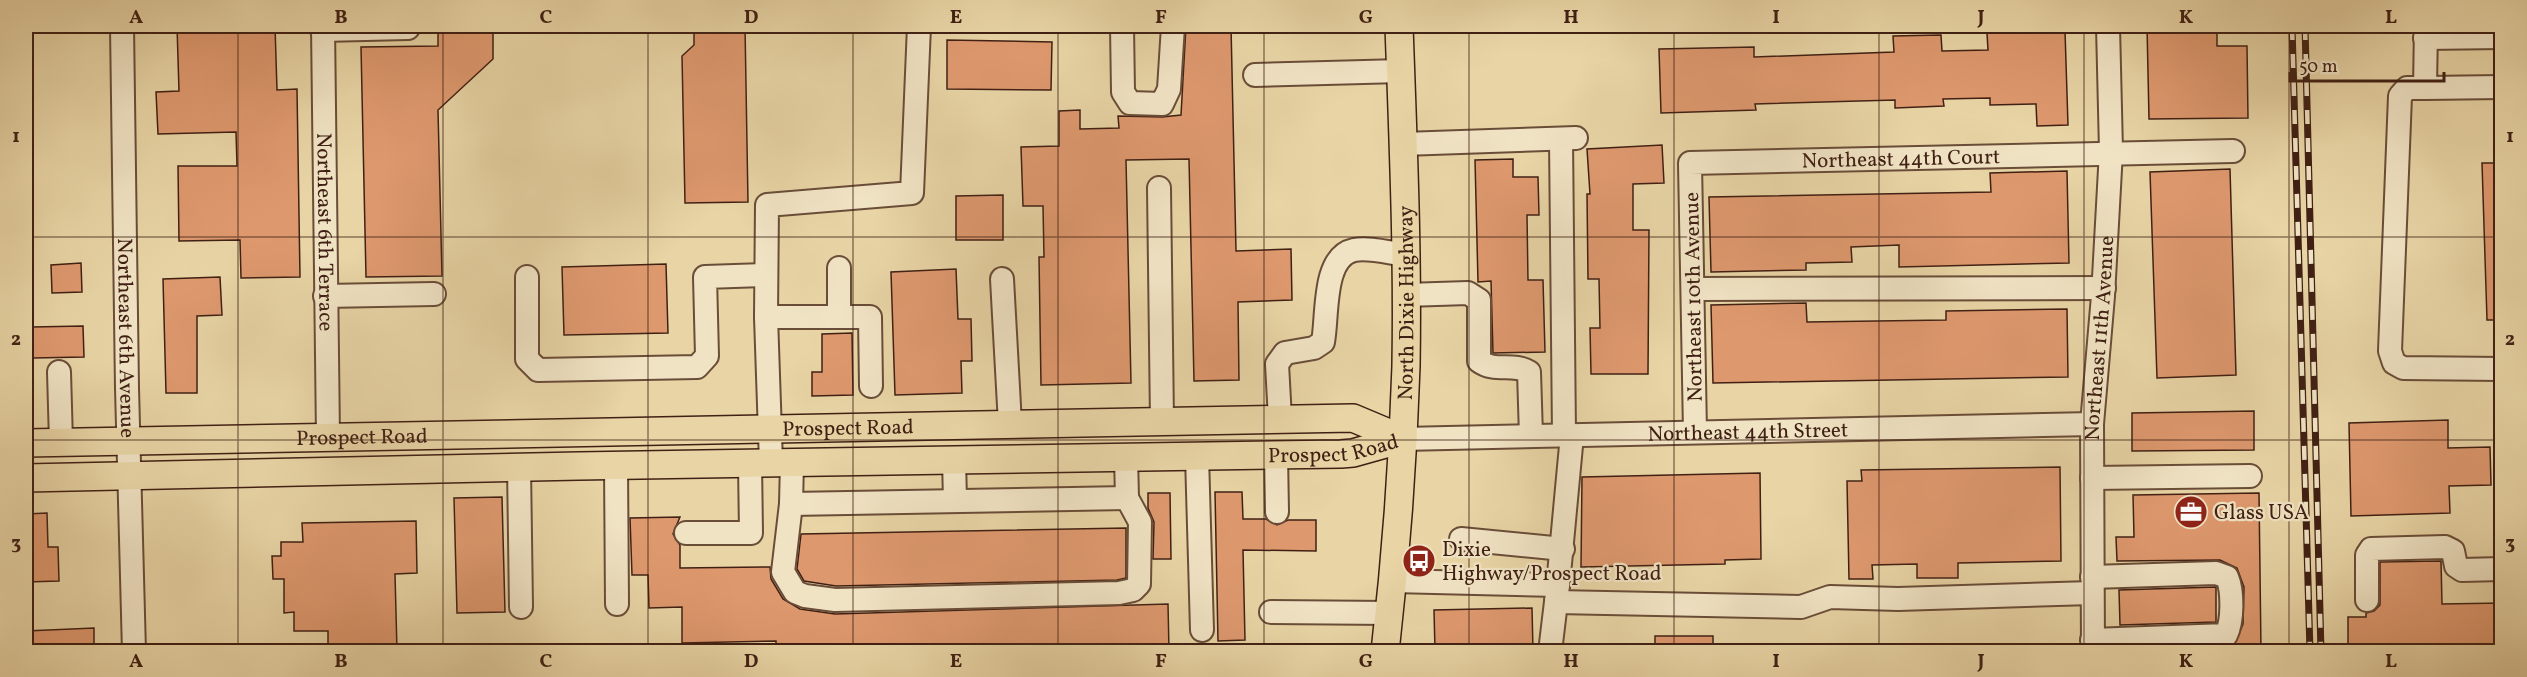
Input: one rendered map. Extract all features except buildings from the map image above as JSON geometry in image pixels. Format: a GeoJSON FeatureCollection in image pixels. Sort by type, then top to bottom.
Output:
{"type":"FeatureCollection","features":[{"type":"Feature","properties":{"kind":"main road","name":"North Dixie Highway"},"geometry":{"type":"LineString","coordinates":[[1385,651],[1393,581],[1403,439],[1406,255],[1399,26]]}},
{"type":"Feature","properties":{"kind":"main road","name":"Prospect Road"},"geometry":{"type":"LineString","coordinates":[[26,443],[1353,418],[1403,439]]}},
{"type":"Feature","properties":{"kind":"main road","name":"Prospect Road"},"geometry":{"type":"LineString","coordinates":[[26,478],[615,465],[1353,453],[1403,439]]}},
{"type":"Feature","properties":{"kind":"street","name":"Northeast 6th Avenue"},"geometry":{"type":"LineString","coordinates":[[122,26],[128,441],[134,651]]}},
{"type":"Feature","properties":{"kind":"street"},"geometry":{"type":"LineString","coordinates":[[686,533],[751,533],[771,463],[766,317],[767,205],[912,193],[919,26]]}},
{"type":"Feature","properties":{"kind":"street"},"geometry":{"type":"LineString","coordinates":[[1122,26],[1123,92],[1130,103],[1162,104],[1168,89],[1173,26]]}},
{"type":"Feature","properties":{"kind":"street","name":"Northeast 11th Avenue"},"geometry":{"type":"LineString","coordinates":[[2092,646],[2092,424],[2104,288],[2111,151],[2108,26]]}},
{"type":"Feature","properties":{"kind":"street"},"geometry":{"type":"LineString","coordinates":[[322,28],[408,28]]}},
{"type":"Feature","properties":{"kind":"street","name":"Northeast 6th Terrace"},"geometry":{"type":"LineString","coordinates":[[322,28],[328,437]]}},
{"type":"Feature","properties":{"kind":"street"},"geometry":{"type":"LineString","coordinates":[[2425,88],[2426,32],[2502,38]]}},
{"type":"Feature","properties":{"kind":"street"},"geometry":{"type":"LineString","coordinates":[[1255,75],[1401,70]]}},
{"type":"Feature","properties":{"kind":"street"},"geometry":{"type":"LineString","coordinates":[[2502,87],[2407,88],[2400,96],[2390,351],[2394,363],[2403,368],[2502,369]]}},
{"type":"Feature","properties":{"kind":"street"},"geometry":{"type":"LineString","coordinates":[[1403,144],[1569,138],[1568,435],[1563,549],[1550,651]]}},
{"type":"Feature","properties":{"kind":"street","name":"Northeast 44th Court"},"geometry":{"type":"LineString","coordinates":[[1690,163],[2111,151],[2233,151]]}},
{"type":"Feature","properties":{"kind":"street","name":"Northeast 10th Avenue"},"geometry":{"type":"LineString","coordinates":[[1690,163],[1695,432]]}},
{"type":"Feature","properties":{"kind":"street"},"geometry":{"type":"LineString","coordinates":[[1159,188],[1162,421]]}},
{"type":"Feature","properties":{"kind":"street"},"geometry":{"type":"LineString","coordinates":[[1280,419],[1276,364],[1285,353],[1314,348],[1323,342],[1329,277],[1342,255],[1355,250],[1406,255]]}},
{"type":"Feature","properties":{"kind":"street"},"geometry":{"type":"LineString","coordinates":[[839,268],[839,317]]}},
{"type":"Feature","properties":{"kind":"street"},"geometry":{"type":"LineString","coordinates":[[526,277],[527,359],[538,370],[697,367],[707,356],[705,277],[766,275]]}},
{"type":"Feature","properties":{"kind":"street"},"geometry":{"type":"LineString","coordinates":[[1002,279],[1010,424]]}},
{"type":"Feature","properties":{"kind":"street"},"geometry":{"type":"LineString","coordinates":[[1693,289],[2104,288]]}},
{"type":"Feature","properties":{"kind":"street"},"geometry":{"type":"LineString","coordinates":[[1406,295],[1468,293],[1479,300],[1479,361],[1488,368],[1523,368],[1529,372],[1531,436]]}},
{"type":"Feature","properties":{"kind":"street"},"geometry":{"type":"LineString","coordinates":[[325,296],[434,294]]}},
{"type":"Feature","properties":{"kind":"street"},"geometry":{"type":"LineString","coordinates":[[766,317],[870,317],[871,386]]}},
{"type":"Feature","properties":{"kind":"street"},"geometry":{"type":"LineString","coordinates":[[59,372],[61,442]]}},
{"type":"Feature","properties":{"kind":"street","name":"Northeast 44th Street"},"geometry":{"type":"LineString","coordinates":[[1403,439],[2092,424]]}},
{"type":"Feature","properties":{"kind":"street"},"geometry":{"type":"LineString","coordinates":[[1276,455],[1277,512]]}},
{"type":"Feature","properties":{"kind":"street"},"geometry":{"type":"LineString","coordinates":[[1197,456],[1202,630]]}},
{"type":"Feature","properties":{"kind":"street"},"geometry":{"type":"LineString","coordinates":[[771,463],[791,504],[783,560],[787,582],[795,592],[805,596],[835,600],[1119,593],[1133,590],[1139,584],[1141,571],[1140,522],[1127,498],[1126,457]]}},
{"type":"Feature","properties":{"kind":"street"},"geometry":{"type":"LineString","coordinates":[[954,459],[955,501]]}},
{"type":"Feature","properties":{"kind":"street"},"geometry":{"type":"LineString","coordinates":[[615,465],[617,604]]}},
{"type":"Feature","properties":{"kind":"street"},"geometry":{"type":"LineString","coordinates":[[519,467],[521,607]]}},
{"type":"Feature","properties":{"kind":"street"},"geometry":{"type":"LineString","coordinates":[[2092,478],[2250,476]]}},
{"type":"Feature","properties":{"kind":"street"},"geometry":{"type":"LineString","coordinates":[[791,504],[1127,498]]}},
{"type":"Feature","properties":{"kind":"street"},"geometry":{"type":"LineString","coordinates":[[1461,539],[1563,549]]}},
{"type":"Feature","properties":{"kind":"street"},"geometry":{"type":"LineString","coordinates":[[2367,600],[2367,555],[2371,549],[2445,547],[2453,551],[2456,566],[2462,570],[2502,569]]}},
{"type":"Feature","properties":{"kind":"street"},"geometry":{"type":"LineString","coordinates":[[1393,581],[1801,607],[1830,597],[1898,599],[2092,585],[2216,573],[2227,577],[2230,609],[2226,635],[2092,646]]}},
{"type":"Feature","properties":{"kind":"street"},"geometry":{"type":"LineString","coordinates":[[1271,612],[1390,613]]}},
{"type":"Feature","properties":{"kind":"railway"},"geometry":{"type":"LineString","coordinates":[[2292,26],[2310,652]]}},
{"type":"Feature","properties":{"kind":"railway"},"geometry":{"type":"LineString","coordinates":[[2305,26],[2321,652]]}},
{"type":"Feature","properties":{"kind":"place","name":"Glass USA"},"geometry":{"type":"Point","coordinates":[2191,512]}},
{"type":"Feature","properties":{"kind":"place","name":"Dixie Highway/Prospect Road"},"geometry":{"type":"Point","coordinates":[1419,561]}}]}
